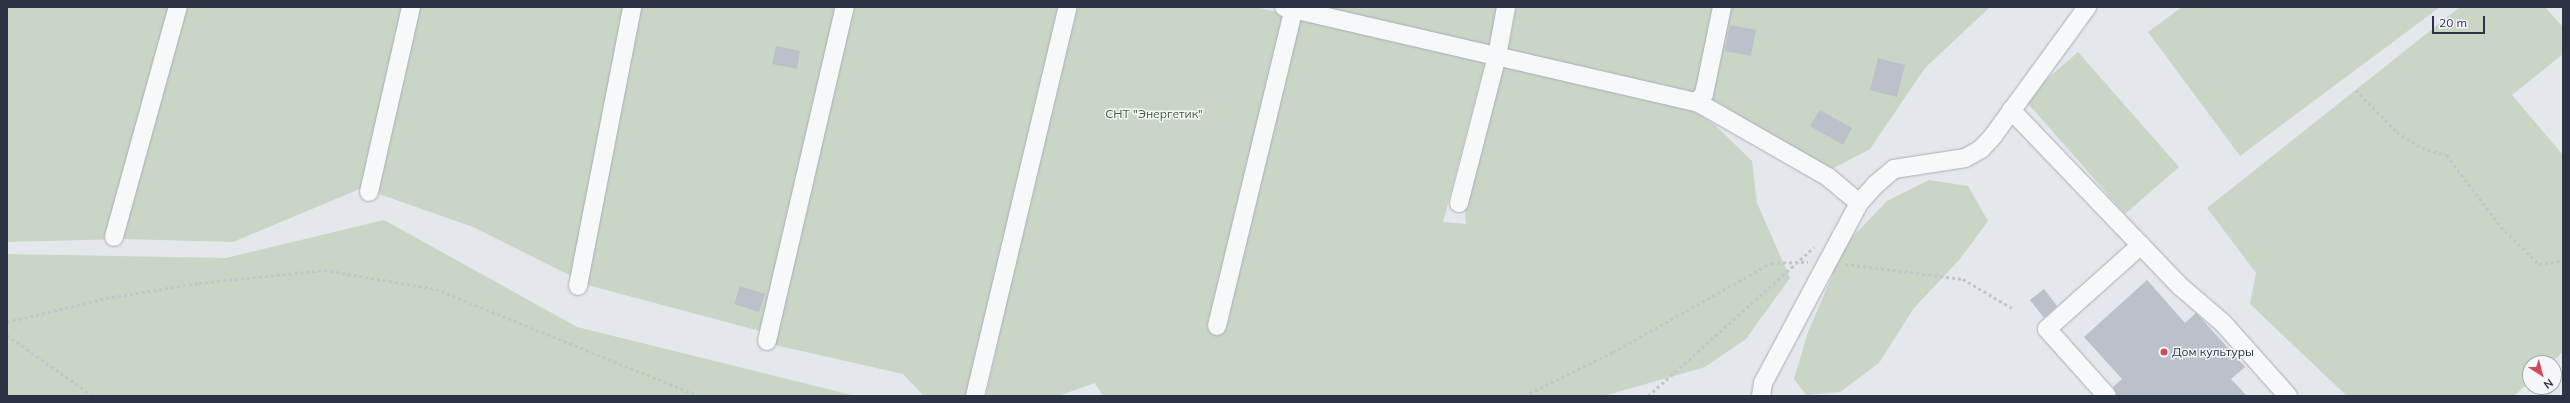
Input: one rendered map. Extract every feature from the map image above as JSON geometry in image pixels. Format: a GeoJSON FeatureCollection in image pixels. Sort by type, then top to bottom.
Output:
{"type":"FeatureCollection","features":[{"type":"Feature","properties":{"kind":"street"},"geometry":{"type":"LineString","coordinates":[[114,237],[178,7]]}},
{"type":"Feature","properties":{"kind":"street"},"geometry":{"type":"LineString","coordinates":[[370,192],[411,7]]}},
{"type":"Feature","properties":{"kind":"street"},"geometry":{"type":"LineString","coordinates":[[578,286],[632,7]]}},
{"type":"Feature","properties":{"kind":"street"},"geometry":{"type":"LineString","coordinates":[[767,341],[844,7]]}},
{"type":"Feature","properties":{"kind":"street"},"geometry":{"type":"LineString","coordinates":[[975,396],[1068,7]]}},
{"type":"Feature","properties":{"kind":"street"},"geometry":{"type":"LineString","coordinates":[[1459,204],[1497,56],[1506,7]]}},
{"type":"Feature","properties":{"kind":"street"},"geometry":{"type":"LineString","coordinates":[[1697,102],[1704,94],[1722,7]]}},
{"type":"Feature","properties":{"kind":"street"},"geometry":{"type":"LineString","coordinates":[[1761,396],[1763,383],[1859,203],[1875,185],[1894,169],[1965,158],[1981,149],[2087,7]]}},
{"type":"Feature","properties":{"kind":"street"},"geometry":{"type":"LineString","coordinates":[[1217,326],[1290,8],[1697,102],[1828,178],[1859,203]]}},
{"type":"Feature","properties":{"kind":"street"},"geometry":{"type":"LineString","coordinates":[[2011,110],[2181,287],[2223,323],[2288,396]]}},
{"type":"Feature","properties":{"kind":"street"},"geometry":{"type":"LineString","coordinates":[[2107,396],[2047,329],[2141,245]]}},
{"type":"Feature","properties":{"kind":"path"},"geometry":{"type":"LineString","coordinates":[[2356,90],[2397,132],[2422,148],[2448,155],[2501,227],[2539,264],[2563,261]]}},
{"type":"Feature","properties":{"kind":"path"},"geometry":{"type":"LineString","coordinates":[[1648,396],[1815,246]]}},
{"type":"Feature","properties":{"kind":"path"},"geometry":{"type":"LineString","coordinates":[[1524,396],[1613,352],[1771,263],[1828,262],[1963,279],[2012,308]]}},
{"type":"Feature","properties":{"kind":"path"},"geometry":{"type":"LineString","coordinates":[[7,322],[106,298],[199,283],[324,270],[436,289],[699,396]]}},
{"type":"Feature","properties":{"kind":"path"},"geometry":{"type":"LineString","coordinates":[[7,335],[93,396]]}},
{"type":"Feature","properties":{"kind":"green space"},"geometry":{"type":"Polygon","coordinates":[[[7,7],[1062,7],[970,396],[924,396],[903,374],[775,345],[760,331],[591,286],[473,227],[362,188],[233,242],[123,239],[7,242],[7,7]]]}},
{"type":"Feature","properties":{"kind":"green space","name":"СНТ \"Энергетик\""},"geometry":{"type":"Polygon","coordinates":[[[1075,7],[1256,7],[1285,14],[1207,327],[1217,326],[1295,21],[1302,16],[1485,63],[1443,222],[1466,224],[1464,202],[1503,65],[1692,110],[1715,125],[1752,161],[1757,203],[1790,278],[1746,339],[1705,367],[1604,396],[1103,396],[1095,383],[1058,396],[986,396],[1032,185],[1075,7]]]}},
{"type":"Feature","properties":{"kind":"green space"},"geometry":{"type":"Polygon","coordinates":[[[1319,7],[1497,7],[1490,46],[1319,7]]]}},
{"type":"Feature","properties":{"kind":"green space"},"geometry":{"type":"Polygon","coordinates":[[[1516,7],[1990,7],[1925,68],[1870,149],[1830,170],[1704,94],[1508,50],[1516,7]]]}},
{"type":"Feature","properties":{"kind":"green space"},"geometry":{"type":"Polygon","coordinates":[[[2182,7],[2440,7],[2240,156],[2148,32],[2182,7]]]}},
{"type":"Feature","properties":{"kind":"green space"},"geometry":{"type":"Polygon","coordinates":[[[2460,7],[2545,7],[2563,27],[2563,54],[2512,95],[2563,155],[2563,352],[2560,355],[2522,355],[2522,388],[2514,396],[2347,396],[2250,304],[2256,273],[2207,208],[2460,7]]]}},
{"type":"Feature","properties":{"kind":"green space"},"geometry":{"type":"Polygon","coordinates":[[[2078,52],[2179,167],[2125,214],[2024,99],[2078,52]]]}},
{"type":"Feature","properties":{"kind":"green space"},"geometry":{"type":"Polygon","coordinates":[[[1929,180],[1968,186],[1988,221],[1960,259],[1914,308],[1879,363],[1840,392],[1806,395],[1794,379],[1808,332],[1833,274],[1828,262],[1887,201],[1929,180]]]}},
{"type":"Feature","properties":{"kind":"green space"},"geometry":{"type":"Polygon","coordinates":[[[384,220],[577,327],[856,396],[7,396],[7,254],[226,258],[384,220]]]}},
{"type":"Feature","properties":{"kind":"building"},"geometry":{"type":"Polygon","coordinates":[[[1730,25],[1756,30],[1751,56],[1725,51],[1730,25]]]}},
{"type":"Feature","properties":{"kind":"building"},"geometry":{"type":"Polygon","coordinates":[[[776,46],[800,51],[797,69],[772,64],[776,46]]]}},
{"type":"Feature","properties":{"kind":"building"},"geometry":{"type":"Polygon","coordinates":[[[1878,58],[1905,65],[1897,97],[1870,90],[1878,58]]]}},
{"type":"Feature","properties":{"kind":"building"},"geometry":{"type":"Polygon","coordinates":[[[1820,110],[1852,128],[1843,145],[1810,126],[1820,110]]]}},
{"type":"Feature","properties":{"kind":"building","name":"Дом культуры"},"geometry":{"type":"Polygon","coordinates":[[[2147,280],[2185,323],[2196,313],[2245,367],[2231,379],[2247,396],[2117,396],[2113,387],[2122,379],[2084,337],[2147,280]]]}},
{"type":"Feature","properties":{"kind":"building"},"geometry":{"type":"Polygon","coordinates":[[[740,286],[765,294],[759,312],[734,304],[740,286]]]}},
{"type":"Feature","properties":{"kind":"building"},"geometry":{"type":"Polygon","coordinates":[[[2044,289],[2057,306],[2044,318],[2030,300],[2044,289]]]}},
{"type":"Feature","properties":{"kind":"place","name":"Дом культуры"},"geometry":{"type":"Point","coordinates":[2164,352]}}]}
